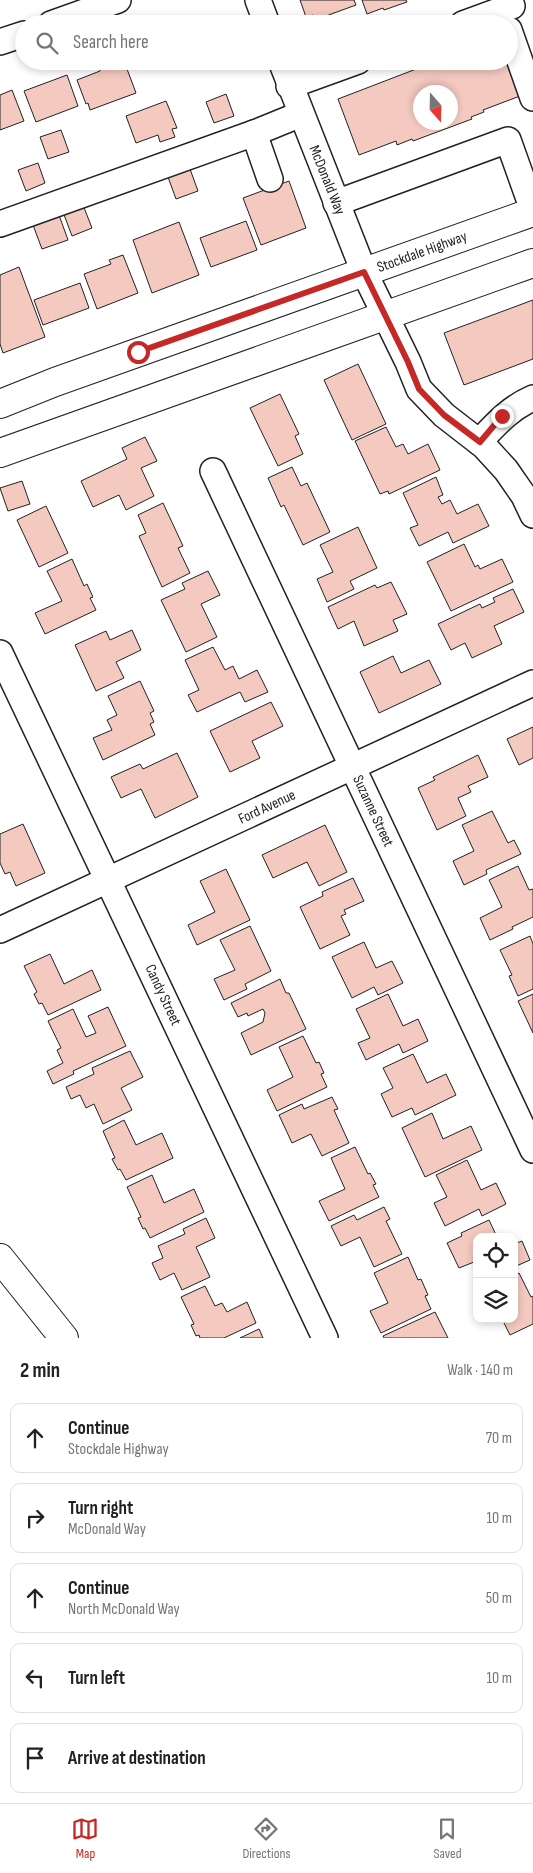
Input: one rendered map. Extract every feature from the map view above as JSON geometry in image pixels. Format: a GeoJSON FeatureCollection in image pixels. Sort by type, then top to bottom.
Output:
{"type":"FeatureCollection","features":[{"type":"Feature","properties":{"kind":"main road","name":"Stockdale Highway"},"geometry":{"type":"LineString","coordinates":[[0,404],[56,382],[533,211]]}},
{"type":"Feature","properties":{"kind":"main road"},"geometry":{"type":"LineString","coordinates":[[0,453],[380,307],[533,263]]}},
{"type":"Feature","properties":{"kind":"main road"},"geometry":{"type":"LineString","coordinates":[[0,1258],[64,1338]]}},
{"type":"Feature","properties":{"kind":"street"},"geometry":{"type":"LineString","coordinates":[[76,15],[118,0]]}},
{"type":"Feature","properties":{"kind":"street"},"geometry":{"type":"LineString","coordinates":[[258,0],[264,15]]}},
{"type":"Feature","properties":{"kind":"street"},"geometry":{"type":"LineString","coordinates":[[496,15],[514,10]]}},
{"type":"Feature","properties":{"kind":"street"},"geometry":{"type":"LineString","coordinates":[[0,42],[15,37]]}},
{"type":"Feature","properties":{"kind":"street"},"geometry":{"type":"LineString","coordinates":[[518,56],[533,98]]}},
{"type":"Feature","properties":{"kind":"street","name":"McDonald Way"},"geometry":{"type":"LineString","coordinates":[[283,70],[364,272],[408,362],[419,389],[444,415],[480,442],[506,470],[524,480],[533,515]]}},
{"type":"Feature","properties":{"kind":"street"},"geometry":{"type":"LineString","coordinates":[[289,86],[333,70]]}},
{"type":"Feature","properties":{"kind":"street"},"geometry":{"type":"LineString","coordinates":[[0,224],[254,133],[301,114]]}},
{"type":"Feature","properties":{"kind":"street"},"geometry":{"type":"LineString","coordinates":[[254,133],[270,178]]}},
{"type":"Feature","properties":{"kind":"street"},"geometry":{"type":"LineString","coordinates":[[336,203],[508,140],[533,211]]}},
{"type":"Feature","properties":{"kind":"street"},"geometry":{"type":"LineString","coordinates":[[480,442],[502,416],[521,403],[533,398]]}},
{"type":"Feature","properties":{"kind":"street","name":"Suzanne Street"},"geometry":{"type":"LineString","coordinates":[[213,471],[533,1150]]}},
{"type":"Feature","properties":{"kind":"street","name":"Candy Street"},"geometry":{"type":"LineString","coordinates":[[0,653],[325,1338]]}},
{"type":"Feature","properties":{"kind":"street","name":"Ford Avenue"},"geometry":{"type":"LineString","coordinates":[[0,930],[533,683]]}},
{"type":"Feature","properties":{"kind":"building"},"geometry":{"type":"Polygon","coordinates":[[[300,0],[354,0],[356,5],[329,15],[305,15],[300,0]]]}},
{"type":"Feature","properties":{"kind":"building"},"geometry":{"type":"Polygon","coordinates":[[[362,0],[406,0],[407,2],[367,14],[362,0]]]}},
{"type":"Feature","properties":{"kind":"building"},"geometry":{"type":"Polygon","coordinates":[[[127,70],[136,93],[90,110],[77,80],[100,71],[127,70]]]}},
{"type":"Feature","properties":{"kind":"building"},"geometry":{"type":"Polygon","coordinates":[[[414,70],[510,70],[520,96],[483,110],[484,112],[471,117],[472,119],[458,124],[458,85],[413,85],[413,130],[442,130],[397,145],[396,141],[359,155],[338,99],[414,70]]]}},
{"type":"Feature","properties":{"kind":"building"},"geometry":{"type":"Polygon","coordinates":[[[67,75],[78,106],[36,122],[24,91],[67,75]]]}},
{"type":"Feature","properties":{"kind":"building"},"geometry":{"type":"Polygon","coordinates":[[[12,90],[24,121],[0,130],[0,95],[12,90]]]}},
{"type":"Feature","properties":{"kind":"building"},"geometry":{"type":"Polygon","coordinates":[[[226,94],[234,116],[214,123],[206,102],[226,94]]]}},
{"type":"Feature","properties":{"kind":"building"},"geometry":{"type":"Polygon","coordinates":[[[166,101],[177,128],[172,129],[175,137],[160,142],[158,135],[136,143],[126,116],[166,101]]]}},
{"type":"Feature","properties":{"kind":"building"},"geometry":{"type":"Polygon","coordinates":[[[61,130],[69,152],[48,159],[40,137],[61,130]]]}},
{"type":"Feature","properties":{"kind":"building"},"geometry":{"type":"Polygon","coordinates":[[[38,163],[45,183],[26,191],[18,170],[38,163]]]}},
{"type":"Feature","properties":{"kind":"building"},"geometry":{"type":"Polygon","coordinates":[[[190,169],[198,191],[176,199],[168,177],[190,169]]]}},
{"type":"Feature","properties":{"kind":"building"},"geometry":{"type":"Polygon","coordinates":[[[289,181],[306,228],[261,245],[243,198],[289,181]]]}},
{"type":"Feature","properties":{"kind":"building"},"geometry":{"type":"Polygon","coordinates":[[[83,205],[92,228],[72,236],[63,212],[83,205]]]}},
{"type":"Feature","properties":{"kind":"building"},"geometry":{"type":"Polygon","coordinates":[[[59,215],[68,240],[42,249],[33,225],[59,215]]]}},
{"type":"Feature","properties":{"kind":"building"},"geometry":{"type":"Polygon","coordinates":[[[246,221],[257,250],[211,267],[200,238],[246,221]]]}},
{"type":"Feature","properties":{"kind":"building"},"geometry":{"type":"Polygon","coordinates":[[[179,222],[199,275],[152,293],[133,240],[179,222]]]}},
{"type":"Feature","properties":{"kind":"building"},"geometry":{"type":"Polygon","coordinates":[[[123,255],[138,293],[97,309],[84,274],[111,264],[109,260],[123,255]]]}},
{"type":"Feature","properties":{"kind":"building"},"geometry":{"type":"Polygon","coordinates":[[[19,267],[45,337],[3,353],[0,344],[0,275],[19,267]]]}},
{"type":"Feature","properties":{"kind":"building"},"geometry":{"type":"Polygon","coordinates":[[[80,283],[89,308],[43,325],[34,300],[80,283]]]}},
{"type":"Feature","properties":{"kind":"building"},"geometry":{"type":"Polygon","coordinates":[[[533,300],[533,359],[464,385],[444,333],[533,300]]]}},
{"type":"Feature","properties":{"kind":"building"},"geometry":{"type":"Polygon","coordinates":[[[358,364],[386,424],[352,440],[324,380],[358,364]]]}},
{"type":"Feature","properties":{"kind":"building"},"geometry":{"type":"Polygon","coordinates":[[[280,394],[299,434],[295,436],[303,454],[278,466],[250,408],[280,394]]]}},
{"type":"Feature","properties":{"kind":"building"},"geometry":{"type":"Polygon","coordinates":[[[386,427],[396,447],[403,444],[408,454],[428,444],[440,470],[389,494],[388,491],[380,494],[355,441],[386,427]]]}},
{"type":"Feature","properties":{"kind":"building"},"geometry":{"type":"Polygon","coordinates":[[[145,437],[157,461],[141,468],[154,496],[126,510],[119,495],[93,507],[81,481],[127,459],[122,448],[145,437]]]}},
{"type":"Feature","properties":{"kind":"building"},"geometry":{"type":"Polygon","coordinates":[[[292,467],[301,486],[307,483],[330,532],[303,545],[284,505],[281,507],[268,478],[292,467]]]}},
{"type":"Feature","properties":{"kind":"building"},"geometry":{"type":"Polygon","coordinates":[[[436,477],[443,495],[438,497],[442,504],[450,500],[457,514],[478,504],[489,526],[453,543],[448,532],[419,546],[410,528],[418,525],[403,493],[436,477]]]}},
{"type":"Feature","properties":{"kind":"building"},"geometry":{"type":"Polygon","coordinates":[[[22,481],[30,504],[8,511],[0,488],[22,481]]]}},
{"type":"Feature","properties":{"kind":"building"},"geometry":{"type":"Polygon","coordinates":[[[163,503],[183,546],[178,548],[190,573],[162,587],[139,536],[146,533],[138,515],[163,503]]]}},
{"type":"Feature","properties":{"kind":"building"},"geometry":{"type":"Polygon","coordinates":[[[46,506],[68,553],[39,567],[17,520],[46,506]]]}},
{"type":"Feature","properties":{"kind":"building"},"geometry":{"type":"Polygon","coordinates":[[[358,527],[377,568],[350,581],[354,589],[327,602],[317,579],[333,572],[320,545],[358,527]]]}},
{"type":"Feature","properties":{"kind":"building"},"geometry":{"type":"Polygon","coordinates":[[[464,544],[475,567],[478,565],[480,569],[502,559],[513,582],[451,611],[427,562],[464,544]]]}},
{"type":"Feature","properties":{"kind":"building"},"geometry":{"type":"Polygon","coordinates":[[[72,559],[84,586],[87,584],[93,597],[90,598],[96,610],[45,634],[35,613],[62,601],[47,571],[72,559]]]}},
{"type":"Feature","properties":{"kind":"building"},"geometry":{"type":"Polygon","coordinates":[[[208,571],[220,595],[201,604],[217,637],[186,652],[161,600],[185,589],[182,583],[208,571]]]}},
{"type":"Feature","properties":{"kind":"building"},"geometry":{"type":"Polygon","coordinates":[[[391,582],[407,614],[393,620],[398,631],[364,646],[354,621],[338,629],[328,607],[375,585],[377,588],[391,582]]]}},
{"type":"Feature","properties":{"kind":"building"},"geometry":{"type":"Polygon","coordinates":[[[513,589],[524,612],[494,626],[502,644],[472,658],[465,643],[451,650],[438,624],[480,604],[482,608],[495,602],[493,598],[513,589]]]}},
{"type":"Feature","properties":{"kind":"building"},"geometry":{"type":"Polygon","coordinates":[[[132,630],[141,650],[116,662],[124,678],[96,691],[75,645],[106,631],[110,640],[132,630]]]}},
{"type":"Feature","properties":{"kind":"building"},"geometry":{"type":"Polygon","coordinates":[[[213,647],[225,670],[233,666],[239,679],[257,670],[268,692],[245,702],[240,692],[197,712],[188,695],[199,690],[185,660],[213,647]]]}},
{"type":"Feature","properties":{"kind":"building"},"geometry":{"type":"Polygon","coordinates":[[[393,656],[401,673],[429,660],[441,684],[379,713],[360,672],[393,656]]]}},
{"type":"Feature","properties":{"kind":"building"},"geometry":{"type":"Polygon","coordinates":[[[140,681],[154,711],[150,713],[154,722],[150,724],[155,735],[103,760],[93,738],[112,730],[107,720],[117,715],[108,696],[140,681]]]}},
{"type":"Feature","properties":{"kind":"building"},"geometry":{"type":"Polygon","coordinates":[[[271,702],[283,726],[252,741],[260,758],[230,772],[210,731],[271,702]]]}},
{"type":"Feature","properties":{"kind":"building"},"geometry":{"type":"Polygon","coordinates":[[[533,727],[533,758],[519,765],[507,739],[533,727]]]}},
{"type":"Feature","properties":{"kind":"building"},"geometry":{"type":"Polygon","coordinates":[[[177,753],[198,797],[155,818],[141,789],[121,798],[111,777],[140,764],[143,769],[177,753]]]}},
{"type":"Feature","properties":{"kind":"building"},"geometry":{"type":"Polygon","coordinates":[[[478,755],[488,777],[468,786],[471,792],[458,798],[466,816],[437,830],[418,788],[435,780],[433,777],[478,755]]]}},
{"type":"Feature","properties":{"kind":"building"},"geometry":{"type":"Polygon","coordinates":[[[492,811],[508,843],[514,840],[521,854],[486,870],[487,874],[464,885],[453,861],[474,851],[462,825],[492,811]]]}},
{"type":"Feature","properties":{"kind":"building"},"geometry":{"type":"Polygon","coordinates":[[[23,824],[45,873],[16,886],[10,872],[5,874],[0,863],[0,834],[23,824]]]}},
{"type":"Feature","properties":{"kind":"building"},"geometry":{"type":"Polygon","coordinates":[[[325,825],[347,872],[319,886],[307,862],[273,878],[262,855],[325,825]]]}},
{"type":"Feature","properties":{"kind":"building"},"geometry":{"type":"Polygon","coordinates":[[[518,866],[529,890],[533,889],[533,917],[490,940],[480,918],[502,907],[489,880],[518,866]]]}},
{"type":"Feature","properties":{"kind":"building"},"geometry":{"type":"Polygon","coordinates":[[[226,869],[250,920],[197,945],[188,925],[215,912],[200,881],[226,869]]]}},
{"type":"Feature","properties":{"kind":"building"},"geometry":{"type":"Polygon","coordinates":[[[353,878],[364,901],[344,910],[346,914],[341,916],[350,935],[320,949],[300,907],[323,896],[322,892],[353,878]]]}},
{"type":"Feature","properties":{"kind":"building"},"geometry":{"type":"Polygon","coordinates":[[[250,926],[271,971],[245,984],[247,989],[224,1000],[214,979],[235,970],[220,940],[250,926]]]}},
{"type":"Feature","properties":{"kind":"building"},"geometry":{"type":"Polygon","coordinates":[[[530,936],[533,944],[533,989],[518,996],[509,976],[512,975],[500,950],[530,936]]]}},
{"type":"Feature","properties":{"kind":"building"},"geometry":{"type":"Polygon","coordinates":[[[364,942],[376,968],[392,961],[403,983],[378,995],[374,987],[352,998],[332,957],[364,942]]]}},
{"type":"Feature","properties":{"kind":"building"},"geometry":{"type":"Polygon","coordinates":[[[50,954],[64,984],[92,970],[101,990],[48,1015],[42,1003],[39,1004],[34,994],[37,992],[24,966],[50,954]]]}},
{"type":"Feature","properties":{"kind":"building"},"geometry":{"type":"Polygon","coordinates":[[[280,979],[286,993],[289,993],[306,1029],[251,1055],[241,1033],[263,1022],[265,1013],[263,1009],[248,1016],[247,1013],[238,1017],[231,1003],[280,979]]]}},
{"type":"Feature","properties":{"kind":"building"},"geometry":{"type":"Polygon","coordinates":[[[388,994],[403,1026],[418,1019],[428,1041],[403,1053],[399,1044],[366,1060],[358,1043],[370,1038],[356,1009],[388,994]]]}},
{"type":"Feature","properties":{"kind":"building"},"geometry":{"type":"Polygon","coordinates":[[[533,994],[533,1033],[518,1001],[533,994]]]}},
{"type":"Feature","properties":{"kind":"building"},"geometry":{"type":"Polygon","coordinates":[[[108,1007],[126,1046],[73,1071],[74,1074],[53,1084],[47,1071],[63,1063],[57,1050],[61,1048],[48,1021],[73,1009],[86,1037],[96,1033],[88,1016],[108,1007]]]}},
{"type":"Feature","properties":{"kind":"building"},"geometry":{"type":"Polygon","coordinates":[[[303,1036],[316,1063],[319,1062],[324,1073],[321,1074],[327,1087],[277,1111],[267,1090],[293,1077],[279,1047],[303,1036]]]}},
{"type":"Feature","properties":{"kind":"building"},"geometry":{"type":"Polygon","coordinates":[[[130,1051],[143,1077],[121,1088],[132,1110],[103,1124],[94,1104],[86,1108],[80,1095],[71,1099],[66,1087],[94,1074],[92,1068],[130,1051]]]}},
{"type":"Feature","properties":{"kind":"building"},"geometry":{"type":"Polygon","coordinates":[[[413,1054],[427,1083],[446,1074],[456,1095],[415,1115],[412,1108],[392,1117],[381,1094],[393,1088],[383,1068],[413,1054]]]}},
{"type":"Feature","properties":{"kind":"building"},"geometry":{"type":"Polygon","coordinates":[[[332,1097],[338,1109],[334,1110],[349,1143],[322,1156],[311,1134],[292,1143],[279,1115],[302,1104],[304,1109],[332,1097]]]}},
{"type":"Feature","properties":{"kind":"building"},"geometry":{"type":"Polygon","coordinates":[[[432,1113],[443,1139],[471,1126],[482,1150],[425,1177],[402,1128],[432,1113]]]}},
{"type":"Feature","properties":{"kind":"building"},"geometry":{"type":"Polygon","coordinates":[[[124,1120],[136,1145],[162,1133],[173,1158],[126,1180],[112,1159],[115,1158],[103,1131],[124,1120]]]}},
{"type":"Feature","properties":{"kind":"building"},"geometry":{"type":"Polygon","coordinates":[[[355,1147],[368,1174],[370,1173],[376,1184],[373,1185],[379,1197],[329,1221],[319,1201],[345,1189],[331,1158],[355,1147]]]}},
{"type":"Feature","properties":{"kind":"building"},"geometry":{"type":"Polygon","coordinates":[[[467,1160],[481,1190],[496,1183],[506,1204],[482,1216],[479,1209],[445,1226],[434,1203],[447,1197],[436,1175],[467,1160]]]}},
{"type":"Feature","properties":{"kind":"building"},"geometry":{"type":"Polygon","coordinates":[[[152,1175],[164,1203],[194,1189],[204,1212],[150,1238],[138,1218],[141,1217],[127,1187],[152,1175]]]}},
{"type":"Feature","properties":{"kind":"building"},"geometry":{"type":"Polygon","coordinates":[[[384,1207],[390,1219],[386,1221],[402,1254],[374,1267],[360,1237],[341,1246],[331,1226],[354,1215],[357,1220],[384,1207]]]}},
{"type":"Feature","properties":{"kind":"building"},"geometry":{"type":"Polygon","coordinates":[[[206,1218],[215,1238],[196,1247],[210,1277],[182,1290],[174,1273],[160,1280],[152,1263],[163,1258],[158,1246],[185,1234],[183,1229],[206,1218]]]}},
{"type":"Feature","properties":{"kind":"building"},"geometry":{"type":"Polygon","coordinates":[[[489,1220],[495,1233],[473,1233],[473,1262],[459,1268],[447,1243],[462,1236],[461,1233],[489,1220]]]}},
{"type":"Feature","properties":{"kind":"building"},"geometry":{"type":"Polygon","coordinates":[[[522,1241],[530,1260],[518,1265],[518,1242],[522,1241]]]}},
{"type":"Feature","properties":{"kind":"building"},"geometry":{"type":"Polygon","coordinates":[[[408,1257],[418,1280],[421,1279],[428,1295],[425,1296],[431,1309],[381,1333],[370,1311],[388,1303],[374,1273],[408,1257]]]}},
{"type":"Feature","properties":{"kind":"building"},"geometry":{"type":"Polygon","coordinates":[[[518,1274],[531,1297],[533,1296],[533,1324],[510,1335],[504,1323],[518,1323],[518,1274]]]}},
{"type":"Feature","properties":{"kind":"building"},"geometry":{"type":"Polygon","coordinates":[[[205,1286],[215,1306],[222,1303],[227,1312],[247,1302],[256,1323],[224,1338],[200,1338],[199,1335],[196,1336],[191,1325],[194,1324],[181,1297],[205,1286]]]}},
{"type":"Feature","properties":{"kind":"building"},"geometry":{"type":"Polygon","coordinates":[[[435,1312],[448,1338],[384,1338],[383,1336],[435,1312]]]}},
{"type":"Feature","properties":{"kind":"building"},"geometry":{"type":"Polygon","coordinates":[[[259,1329],[263,1338],[240,1338],[259,1329]]]}},
{"type":"Feature","properties":{"kind":"route"},"geometry":{"type":"LineString","coordinates":[[138,352],[364,272],[408,362],[419,389],[444,415],[480,442],[502,416]]}}]}
